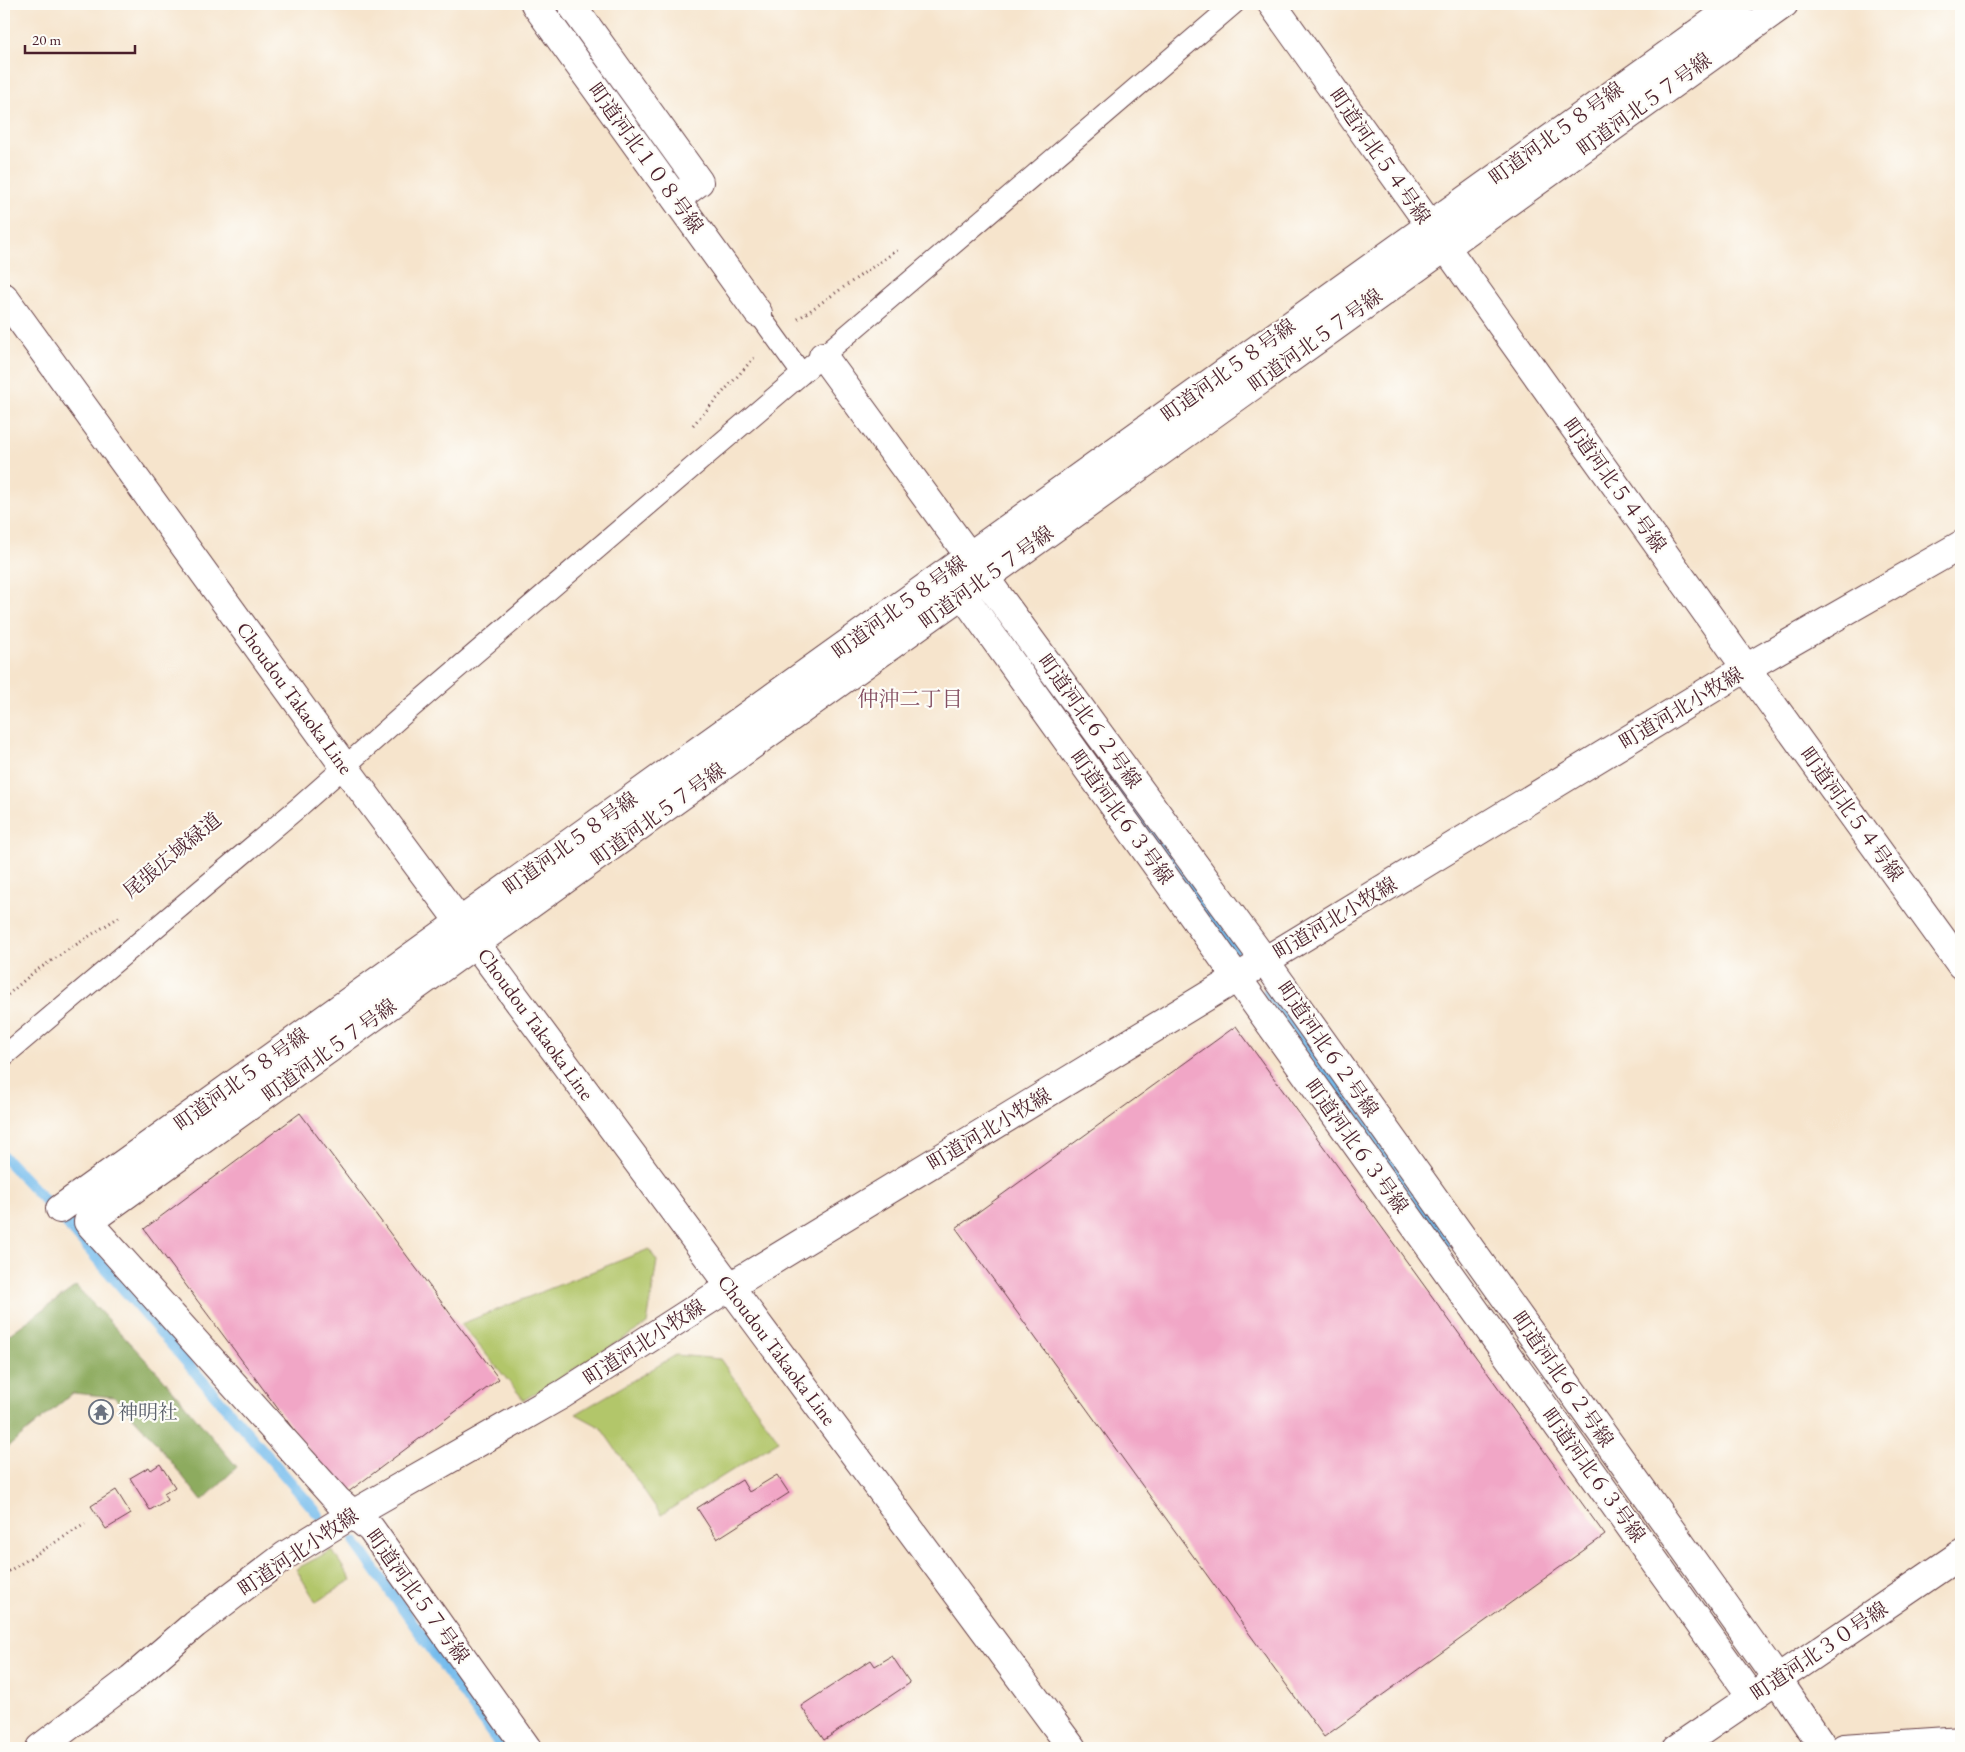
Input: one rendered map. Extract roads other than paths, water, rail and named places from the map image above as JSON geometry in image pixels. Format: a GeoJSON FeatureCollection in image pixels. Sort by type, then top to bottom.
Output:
{"type":"FeatureCollection","features":[{"type":"Feature","properties":{"kind":"street","name":"町道河北１０８号線"},"geometry":{"type":"LineString","coordinates":[[534,4],[758,313]]}},
{"type":"Feature","properties":{"kind":"street"},"geometry":{"type":"LineString","coordinates":[[571,4],[699,182],[676,199]]}},
{"type":"Feature","properties":{"kind":"street","name":"町道河北５４号線"},"geometry":{"type":"LineString","coordinates":[[1272,4],[1746,668],[1961,965]]}},
{"type":"Feature","properties":{"kind":"street","name":"町道河北５８号線"},"geometry":{"type":"LineString","coordinates":[[60,1209],[460,922],[977,566],[1429,224],[1738,4]]}},
{"type":"Feature","properties":{"kind":"street","name":"町道河北５７号線"},"geometry":{"type":"LineString","coordinates":[[527,1748],[371,1529],[338,1501],[88,1222],[963,595],[977,566],[1445,247],[1784,4]]}},
{"type":"Feature","properties":{"kind":"street","name":"Choudou Takaoka Line"},"geometry":{"type":"LineString","coordinates":[[4,298],[344,766],[1072,1748]]}},
{"type":"Feature","properties":{"kind":"street","name":"町道河北６２号線"},"geometry":{"type":"LineString","coordinates":[[823,356],[1265,961],[1778,1680],[1824,1748]]}},
{"type":"Feature","properties":{"kind":"street","name":"町道河北小牧線"},"geometry":{"type":"LineString","coordinates":[[40,1748],[131,1679],[195,1624],[286,1555],[353,1514],[563,1394],[730,1286],[1746,668],[1961,544]]}},
{"type":"Feature","properties":{"kind":"street","name":"町道河北６３号線"},"geometry":{"type":"LineString","coordinates":[[963,595],[1752,1697]]}},
{"type":"Feature","properties":{"kind":"street","name":"町道河北３０号線"},"geometry":{"type":"LineString","coordinates":[[1677,1748],[1961,1554]]}},
{"type":"Feature","properties":{"kind":"street"},"geometry":{"type":"LineString","coordinates":[[1844,1748],[1961,1740]]}},
{"type":"Feature","properties":{"kind":"lane"},"geometry":{"type":"LineString","coordinates":[[4,1056],[299,807],[344,766],[1234,4]]}},
{"type":"Feature","properties":{"kind":"lane"},"geometry":{"type":"LineString","coordinates":[[758,313],[802,374]]}},
{"type":"Feature","properties":{"kind":"waterway"},"geometry":{"type":"LineString","coordinates":[[974,586],[1236,949]]}},
{"type":"Feature","properties":{"kind":"waterway"},"geometry":{"type":"LineString","coordinates":[[1268,992],[1449,1242]]}},
{"type":"Feature","properties":{"kind":"waterway"},"geometry":{"type":"LineString","coordinates":[[4,1157],[66,1223],[87,1208]]}},
{"type":"Feature","properties":{"kind":"waterway"},"geometry":{"type":"LineString","coordinates":[[66,1223],[318,1514]]}},
{"type":"Feature","properties":{"kind":"waterway"},"geometry":{"type":"LineString","coordinates":[[355,1542],[502,1748]]}},
{"type":"Feature","properties":{"kind":"place","name":"神明社"},"geometry":{"type":"Point","coordinates":[101,1412]}},
{"type":"Feature","properties":{"kind":"district","name":"仲沖二丁目"},"geometry":{"type":"Point","coordinates":[910,699]}}]}
